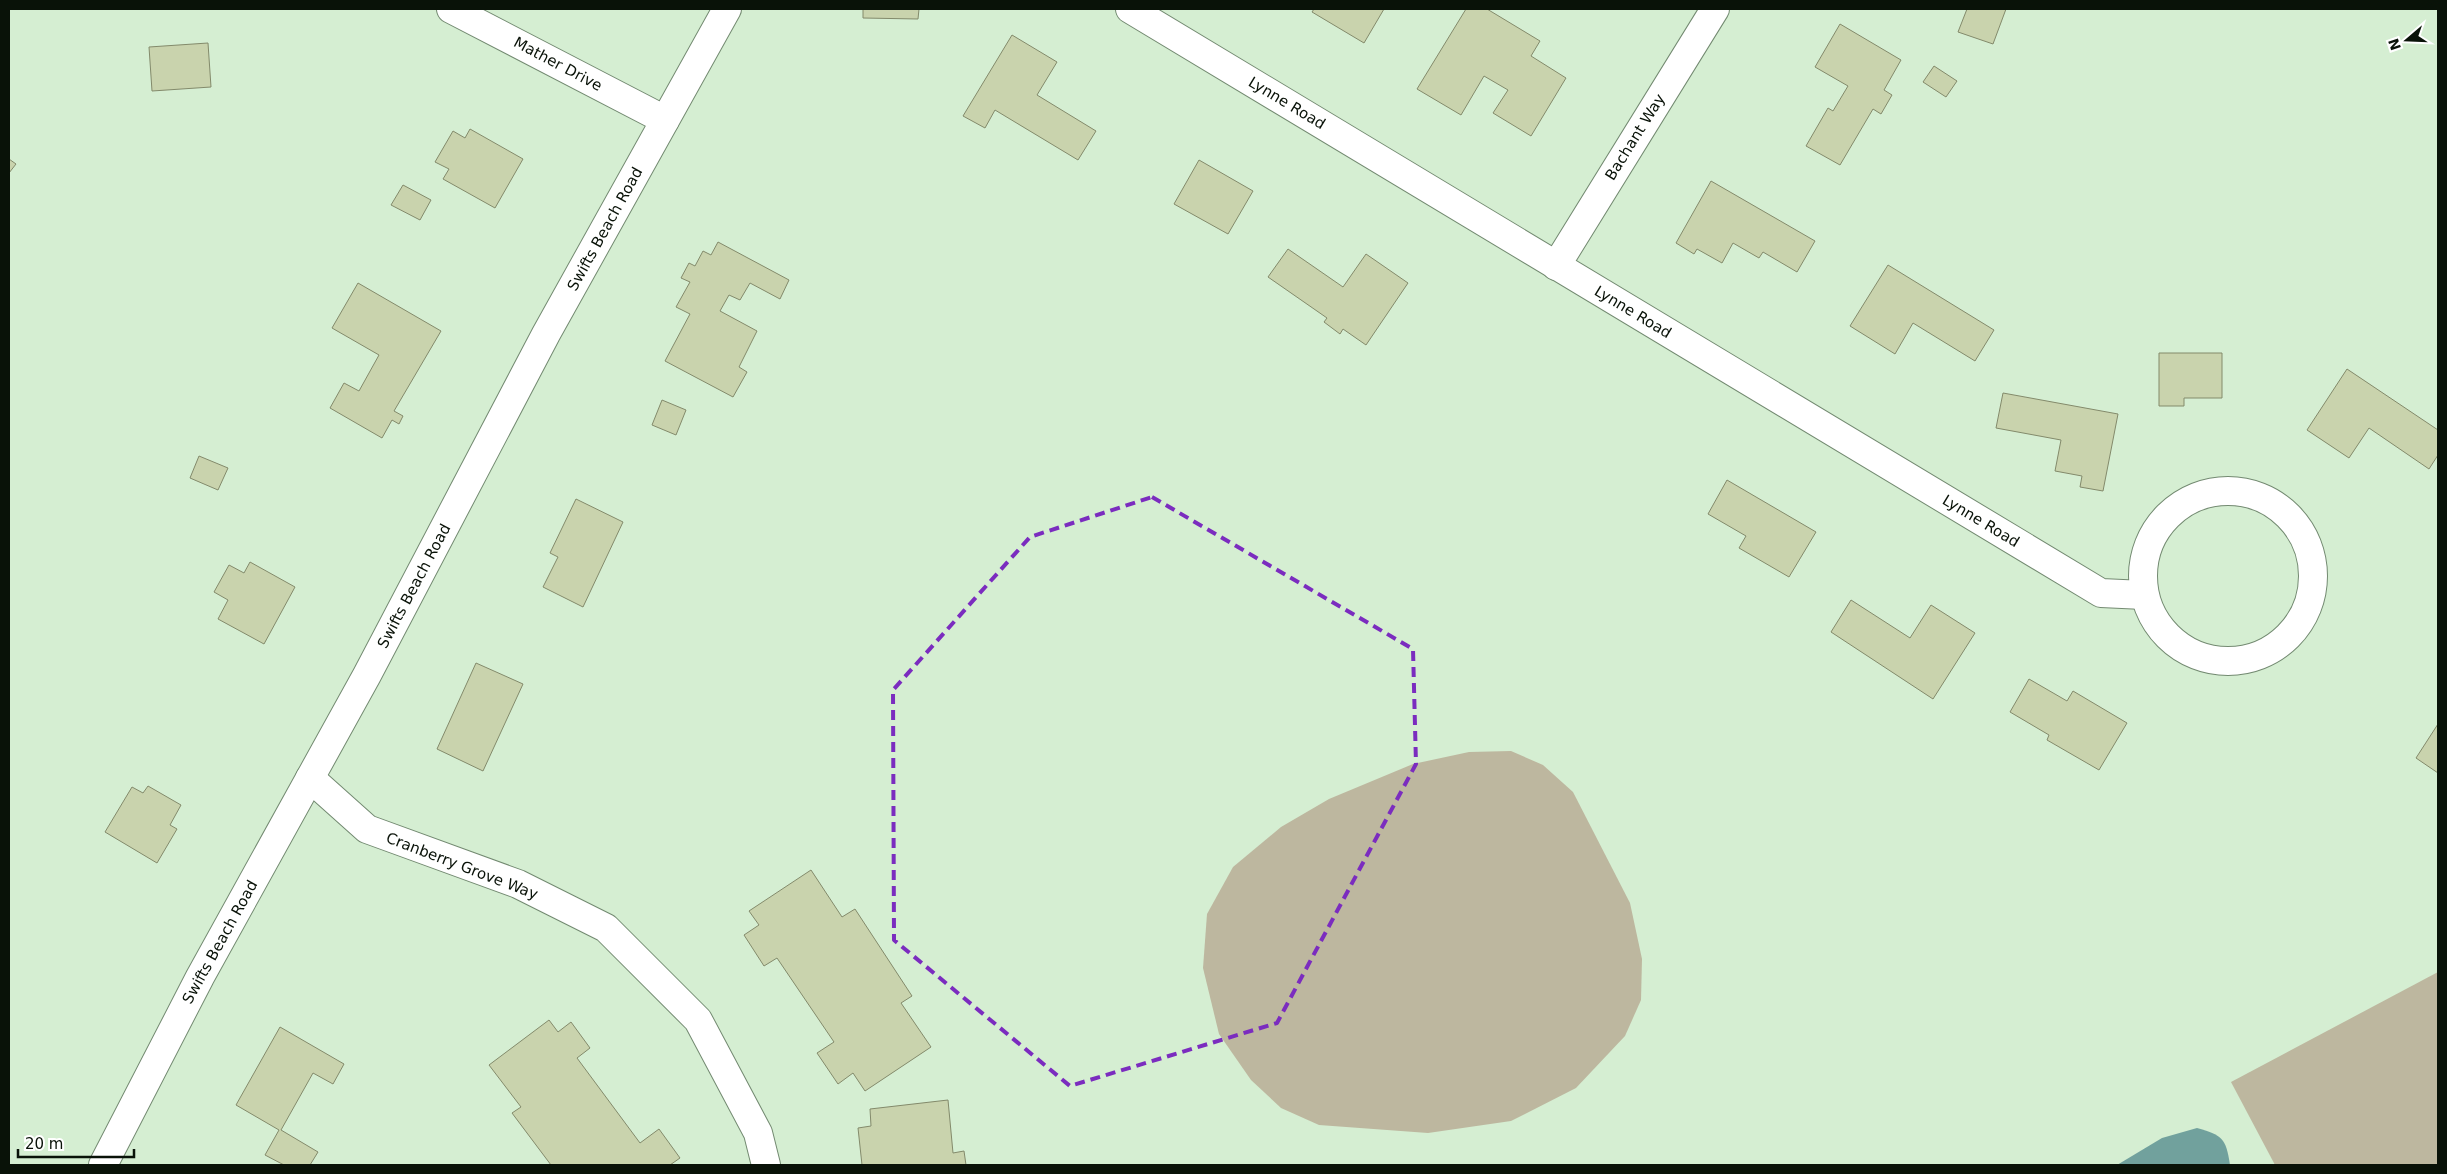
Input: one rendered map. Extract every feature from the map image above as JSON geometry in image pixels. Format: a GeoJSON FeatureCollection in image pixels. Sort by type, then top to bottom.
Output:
{"type":"FeatureCollection","features":[{"type":"Feature","properties":{"kind":"street","name":"Mather Drive"},"geometry":{"type":"LineString","coordinates":[[452,9],[665,120]]}},
{"type":"Feature","properties":{"kind":"street","name":"Swifts Beach Road"},"geometry":{"type":"LineString","coordinates":[[103,1165],[200,977],[368,674],[546,334],[727,9]]}},
{"type":"Feature","properties":{"kind":"street","name":"Lynne Road"},"geometry":{"type":"LineString","coordinates":[[1130,9],[2101,593],[2144,595]]}},
{"type":"Feature","properties":{"kind":"street","name":"Bachant Way"},"geometry":{"type":"LineString","coordinates":[[1556,266],[1715,9]]}},
{"type":"Feature","properties":{"kind":"street"},"geometry":{"type":"LineString","coordinates":[[2242,490],[2273,502],[2298,525],[2312,556],[2313,590],[2301,621],[2278,646],[2248,660],[2214,661],[2182,649],[2158,626],[2144,595],[2142,562],[2154,530],[2177,505],[2208,491],[2242,490]]}},
{"type":"Feature","properties":{"kind":"street","name":"Cranberry Grove Way"},"geometry":{"type":"LineString","coordinates":[[310,778],[367,829],[518,884],[606,928],[698,1020],[758,1133],[766,1165]]}},
{"type":"Feature","properties":{"kind":"highlighted area"},"geometry":{"type":"Polygon","coordinates":[[[1152,497],[1413,649],[1416,764],[1277,1023],[1070,1086],[894,940],[893,690],[1030,537],[1152,497]]]}},
{"type":"Feature","properties":{"kind":"shaded area"},"geometry":{"type":"Polygon","coordinates":[[[1511,751],[1543,765],[1573,792],[1630,903],[1642,959],[1641,1000],[1625,1036],[1576,1088],[1511,1121],[1428,1133],[1319,1125],[1281,1108],[1251,1080],[1219,1034],[1203,968],[1207,914],[1233,867],[1281,827],[1329,799],[1413,764],[1469,752],[1511,751]]]}},
{"type":"Feature","properties":{"kind":"shaded area"},"geometry":{"type":"Polygon","coordinates":[[[2438,972],[2438,1165],[2275,1165],[2231,1082],[2438,972]]]}},
{"type":"Feature","properties":{"kind":"water"},"geometry":{"type":"Polygon","coordinates":[[[2197,1128],[2212,1133],[2221,1139],[2227,1149],[2230,1165],[2117,1165],[2162,1138],[2197,1128]]]}},
{"type":"Feature","properties":{"kind":"building"},"geometry":{"type":"Polygon","coordinates":[[[863,9],[919,9],[918,19],[863,18],[863,9]]]}},
{"type":"Feature","properties":{"kind":"building"},"geometry":{"type":"Polygon","coordinates":[[[1314,9],[1384,9],[1364,43],[1312,12],[1314,9]]]}},
{"type":"Feature","properties":{"kind":"building"},"geometry":{"type":"Polygon","coordinates":[[[1466,9],[1487,9],[1540,41],[1531,56],[1566,78],[1531,136],[1493,113],[1508,90],[1484,76],[1461,115],[1417,89],[1466,9]]]}},
{"type":"Feature","properties":{"kind":"building"},"geometry":{"type":"Polygon","coordinates":[[[1967,9],[2006,9],[1993,44],[1958,32],[1967,9]]]}},
{"type":"Feature","properties":{"kind":"building"},"geometry":{"type":"Polygon","coordinates":[[[1840,24],[1901,60],[1884,90],[1892,95],[1881,114],[1873,109],[1840,165],[1806,146],[1828,108],[1833,111],[1848,86],[1815,67],[1840,24]]]}},
{"type":"Feature","properties":{"kind":"building"},"geometry":{"type":"Polygon","coordinates":[[[1012,35],[1057,62],[1037,95],[1096,131],[1078,160],[995,110],[985,128],[963,116],[1012,35]]]}},
{"type":"Feature","properties":{"kind":"building"},"geometry":{"type":"Polygon","coordinates":[[[208,43],[211,87],[152,91],[149,47],[208,43]]]}},
{"type":"Feature","properties":{"kind":"building"},"geometry":{"type":"Polygon","coordinates":[[[1934,66],[1957,81],[1946,97],[1923,82],[1934,66]]]}},
{"type":"Feature","properties":{"kind":"building"},"geometry":{"type":"Polygon","coordinates":[[[470,129],[523,159],[495,208],[443,179],[449,169],[435,162],[453,131],[465,138],[470,129]]]}},
{"type":"Feature","properties":{"kind":"building"},"geometry":{"type":"Polygon","coordinates":[[[9,159],[16,164],[9,173],[9,159]]]}},
{"type":"Feature","properties":{"kind":"building"},"geometry":{"type":"Polygon","coordinates":[[[1199,160],[1253,191],[1228,234],[1174,204],[1199,160]]]}},
{"type":"Feature","properties":{"kind":"building"},"geometry":{"type":"Polygon","coordinates":[[[1711,181],[1815,241],[1797,272],[1763,252],[1759,258],[1733,243],[1722,263],[1697,249],[1694,254],[1676,243],[1711,181]]]}},
{"type":"Feature","properties":{"kind":"building"},"geometry":{"type":"Polygon","coordinates":[[[403,185],[431,200],[420,220],[391,205],[403,185]]]}},
{"type":"Feature","properties":{"kind":"building"},"geometry":{"type":"Polygon","coordinates":[[[718,242],[789,280],[780,299],[750,283],[740,300],[729,295],[720,311],[757,331],[739,367],[747,372],[733,397],[665,361],[690,314],[676,307],[690,282],[681,278],[689,263],[695,266],[703,251],[711,255],[718,242]]]}},
{"type":"Feature","properties":{"kind":"building"},"geometry":{"type":"Polygon","coordinates":[[[1288,249],[1343,287],[1366,254],[1408,283],[1366,345],[1343,329],[1340,334],[1324,322],[1327,318],[1268,277],[1288,249]]]}},
{"type":"Feature","properties":{"kind":"building"},"geometry":{"type":"Polygon","coordinates":[[[1888,265],[1994,330],[1975,361],[1913,323],[1895,354],[1850,326],[1888,265]]]}},
{"type":"Feature","properties":{"kind":"building"},"geometry":{"type":"Polygon","coordinates":[[[358,283],[441,331],[394,411],[403,416],[399,424],[392,420],[382,438],[330,408],[344,383],[359,391],[379,355],[332,328],[358,283]]]}},
{"type":"Feature","properties":{"kind":"building"},"geometry":{"type":"Polygon","coordinates":[[[2159,353],[2222,353],[2222,398],[2184,398],[2184,406],[2159,406],[2159,353]]]}},
{"type":"Feature","properties":{"kind":"building"},"geometry":{"type":"Polygon","coordinates":[[[2347,369],[2438,430],[2438,455],[2429,469],[2369,428],[2349,458],[2307,430],[2347,369]]]}},
{"type":"Feature","properties":{"kind":"building"},"geometry":{"type":"Polygon","coordinates":[[[2003,393],[2118,414],[2103,491],[2080,487],[2082,476],[2055,471],[2061,440],[1996,428],[2003,393]]]}},
{"type":"Feature","properties":{"kind":"building"},"geometry":{"type":"Polygon","coordinates":[[[662,400],[686,410],[676,435],[652,425],[662,400]]]}},
{"type":"Feature","properties":{"kind":"building"},"geometry":{"type":"Polygon","coordinates":[[[199,456],[228,468],[218,490],[190,478],[199,456]]]}},
{"type":"Feature","properties":{"kind":"building"},"geometry":{"type":"Polygon","coordinates":[[[1727,480],[1816,532],[1789,577],[1739,548],[1746,536],[1708,514],[1727,480]]]}},
{"type":"Feature","properties":{"kind":"building"},"geometry":{"type":"Polygon","coordinates":[[[576,499],[623,522],[583,607],[543,587],[558,557],[550,553],[576,499]]]}},
{"type":"Feature","properties":{"kind":"building"},"geometry":{"type":"Polygon","coordinates":[[[250,562],[295,587],[264,644],[218,619],[228,600],[214,592],[229,565],[244,573],[250,562]]]}},
{"type":"Feature","properties":{"kind":"building"},"geometry":{"type":"Polygon","coordinates":[[[1851,600],[1910,638],[1931,605],[1975,633],[1933,699],[1831,632],[1851,600]]]}},
{"type":"Feature","properties":{"kind":"building"},"geometry":{"type":"Polygon","coordinates":[[[476,663],[523,684],[483,771],[437,749],[476,663]]]}},
{"type":"Feature","properties":{"kind":"building"},"geometry":{"type":"Polygon","coordinates":[[[2029,679],[2067,701],[2073,691],[2127,723],[2099,770],[2047,740],[2049,735],[2010,712],[2029,679]]]}},
{"type":"Feature","properties":{"kind":"building"},"geometry":{"type":"Polygon","coordinates":[[[2438,724],[2438,773],[2416,758],[2438,724]]]}},
{"type":"Feature","properties":{"kind":"building"},"geometry":{"type":"Polygon","coordinates":[[[148,786],[181,805],[170,825],[177,829],[157,863],[105,832],[132,787],[143,793],[148,786]]]}},
{"type":"Feature","properties":{"kind":"building"},"geometry":{"type":"Polygon","coordinates":[[[811,870],[842,917],[855,909],[912,996],[901,1003],[931,1047],[865,1091],[853,1073],[838,1084],[817,1053],[834,1042],[777,958],[764,966],[744,935],[759,925],[749,911],[811,870]]]}},
{"type":"Feature","properties":{"kind":"building"},"geometry":{"type":"Polygon","coordinates":[[[549,1020],[558,1032],[571,1022],[590,1048],[577,1058],[640,1143],[659,1129],[680,1158],[670,1165],[551,1165],[512,1113],[521,1107],[489,1065],[549,1020]]]}},
{"type":"Feature","properties":{"kind":"building"},"geometry":{"type":"Polygon","coordinates":[[[280,1027],[344,1064],[333,1084],[313,1073],[281,1130],[318,1152],[310,1165],[284,1165],[265,1155],[279,1130],[236,1105],[280,1027]]]}},
{"type":"Feature","properties":{"kind":"building"},"geometry":{"type":"Polygon","coordinates":[[[948,1100],[953,1153],[964,1151],[966,1165],[862,1165],[858,1128],[871,1126],[870,1109],[948,1100]]]}}]}
